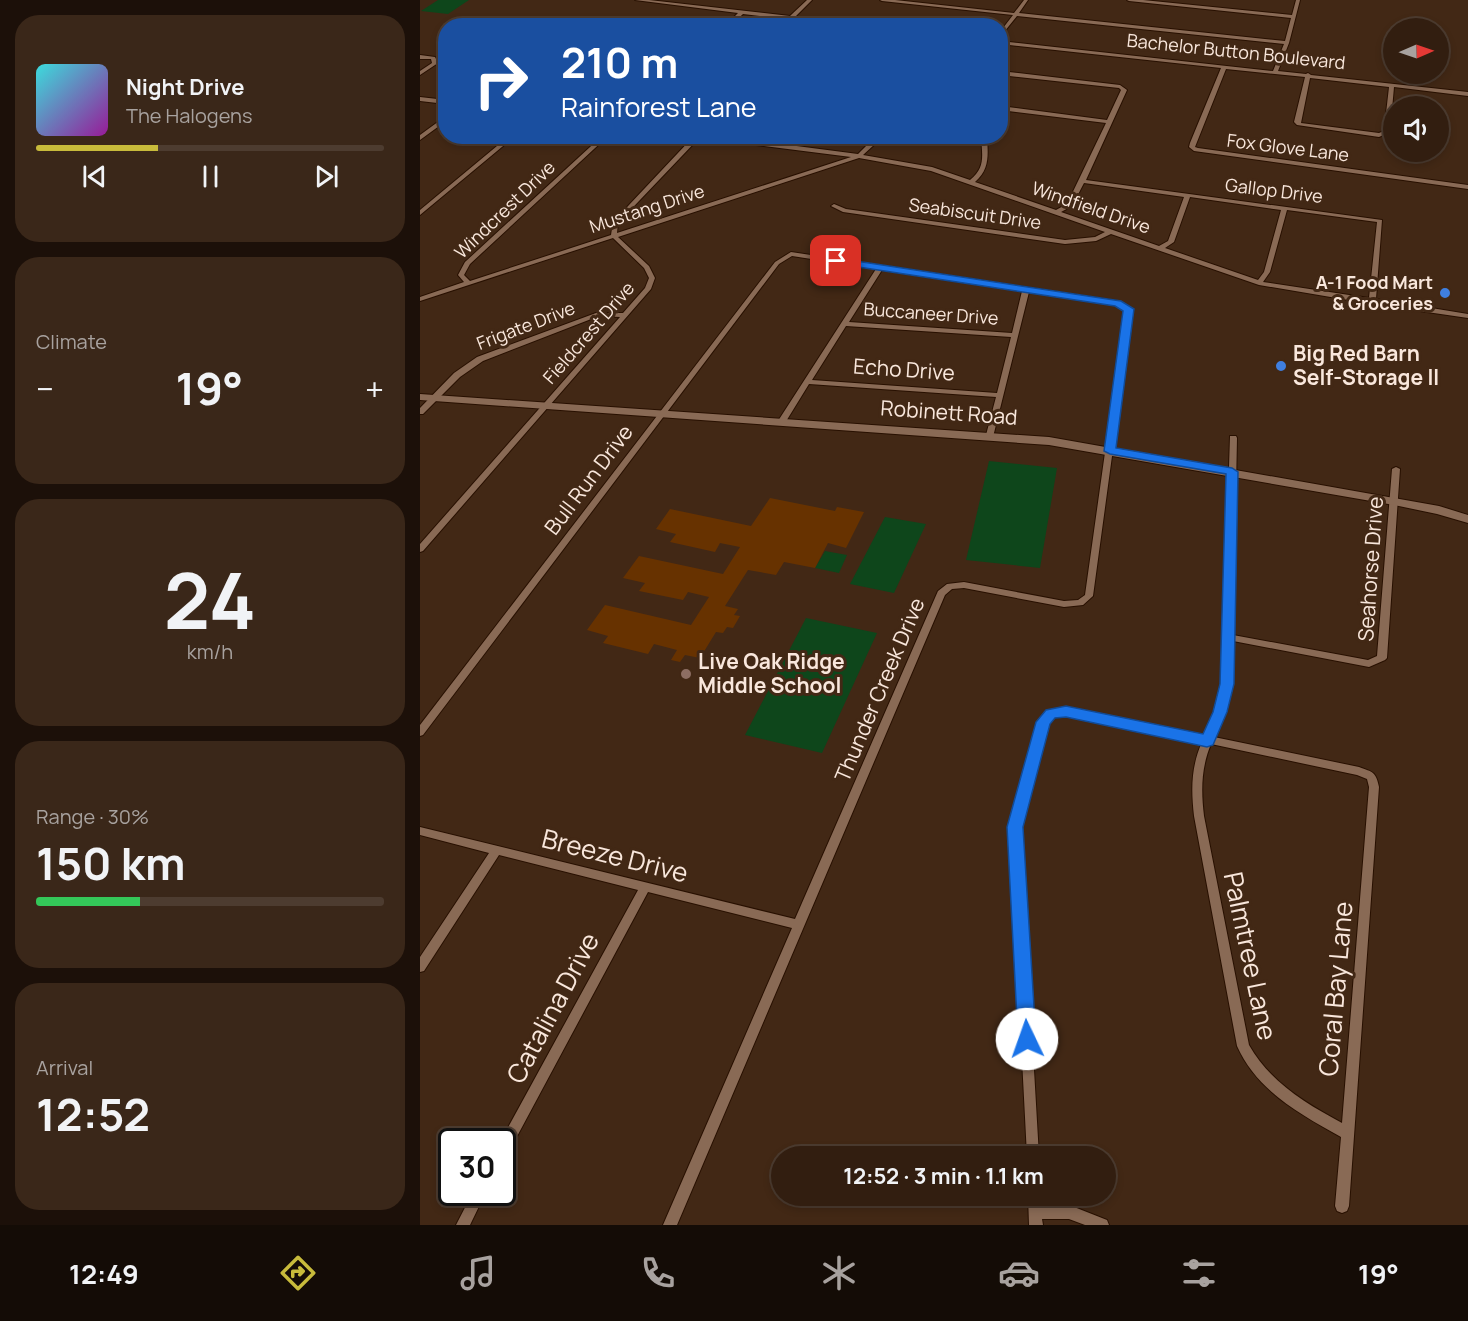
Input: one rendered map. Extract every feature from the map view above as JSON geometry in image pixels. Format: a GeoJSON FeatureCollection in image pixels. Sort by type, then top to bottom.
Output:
{"type":"FeatureCollection","features":[{"type":"Feature","properties":{"kind":"street"},"geometry":{"type":"LineString","coordinates":[[637,0],[791,18],[810,0]]}},
{"type":"Feature","properties":{"kind":"street"},"geometry":{"type":"LineString","coordinates":[[882,0],[1287,43]]}},
{"type":"Feature","properties":{"kind":"street"},"geometry":{"type":"LineString","coordinates":[[1008,24],[1026,0]]}},
{"type":"Feature","properties":{"kind":"street"},"geometry":{"type":"LineString","coordinates":[[1129,0],[1294,17]]}},
{"type":"Feature","properties":{"kind":"street"},"geometry":{"type":"LineString","coordinates":[[1275,72],[1287,43],[1298,0]]}},
{"type":"Feature","properties":{"kind":"street"},"geometry":{"type":"LineString","coordinates":[[736,18],[742,12]]}},
{"type":"Feature","properties":{"kind":"street","name":"Bachelor Button Boulevard"},"geometry":{"type":"LineString","coordinates":[[1008,43],[1468,94]]}},
{"type":"Feature","properties":{"kind":"street"},"geometry":{"type":"LineString","coordinates":[[420,57],[433,58],[435,63],[420,73]]}},
{"type":"Feature","properties":{"kind":"street","name":"Fox Glove Lane"},"geometry":{"type":"LineString","coordinates":[[1224,66],[1193,143],[1192,147],[1196,150],[1468,187]]}},
{"type":"Feature","properties":{"kind":"street"},"geometry":{"type":"LineString","coordinates":[[1008,74],[1120,87],[1124,90],[1070,205],[1057,212]]}},
{"type":"Feature","properties":{"kind":"street"},"geometry":{"type":"LineString","coordinates":[[1308,75],[1297,122],[1304,126],[1369,134],[1379,135],[1387,132],[1392,85]]}},
{"type":"Feature","properties":{"kind":"street"},"geometry":{"type":"LineString","coordinates":[[420,99],[438,101]]}},
{"type":"Feature","properties":{"kind":"street"},"geometry":{"type":"LineString","coordinates":[[1008,109],[1109,122]]}},
{"type":"Feature","properties":{"kind":"street"},"geometry":{"type":"LineString","coordinates":[[420,138],[438,124]]}},
{"type":"Feature","properties":{"kind":"street"},"geometry":{"type":"LineString","coordinates":[[420,213],[503,144]]}},
{"type":"Feature","properties":{"kind":"street","name":"Windcrest Drive"},"geometry":{"type":"LineString","coordinates":[[468,284],[462,275],[462,268],[597,144]]}},
{"type":"Feature","properties":{"kind":"street"},"geometry":{"type":"LineString","coordinates":[[614,236],[615,223],[619,217],[692,144]]}},
{"type":"Feature","properties":{"kind":"street","name":"Windfield Drive"},"geometry":{"type":"LineString","coordinates":[[764,144],[859,156],[932,169],[1259,283],[1468,316]]}},
{"type":"Feature","properties":{"kind":"street"},"geometry":{"type":"LineString","coordinates":[[859,156],[872,144]]}},
{"type":"Feature","properties":{"kind":"street"},"geometry":{"type":"LineString","coordinates":[[972,182],[982,174],[985,168],[984,144]]}},
{"type":"Feature","properties":{"kind":"street","name":"Mustang Drive"},"geometry":{"type":"LineString","coordinates":[[420,299],[859,156]]}},
{"type":"Feature","properties":{"kind":"street","name":"Gallop Drive"},"geometry":{"type":"LineString","coordinates":[[1082,181],[1380,220],[1372,302]]}},
{"type":"Feature","properties":{"kind":"street"},"geometry":{"type":"LineString","coordinates":[[1160,248],[1171,242],[1188,195]]}},
{"type":"Feature","properties":{"kind":"street","name":"Seabiscuit Drive"},"geometry":{"type":"LineString","coordinates":[[834,206],[845,211],[1065,242],[1096,239],[1111,231]]}},
{"type":"Feature","properties":{"kind":"street"},"geometry":{"type":"LineString","coordinates":[[1259,283],[1267,272],[1285,208]]}},
{"type":"Feature","properties":{"kind":"street","name":"Fieldcrest Drive"},"geometry":{"type":"LineString","coordinates":[[420,549],[648,289],[652,278],[647,267],[614,236]]}},
{"type":"Feature","properties":{"kind":"street","name":"Thunder Creek Drive"},"geometry":{"type":"LineString","coordinates":[[670,1225],[941,593],[951,586],[964,585],[1064,604],[1080,603],[1089,596],[1129,309],[1117,303],[791,254]]}},
{"type":"Feature","properties":{"kind":"street","name":"Bull Run Drive"},"geometry":{"type":"LineString","coordinates":[[420,732],[777,263],[791,254]]}},
{"type":"Feature","properties":{"kind":"street"},"geometry":{"type":"LineString","coordinates":[[782,422],[880,268]]}},
{"type":"Feature","properties":{"kind":"street"},"geometry":{"type":"LineString","coordinates":[[990,435],[1026,289]]}},
{"type":"Feature","properties":{"kind":"street","name":"Frigate Drive"},"geometry":{"type":"LineString","coordinates":[[420,412],[467,367],[498,350],[598,314],[626,315]]}},
{"type":"Feature","properties":{"kind":"street","name":"Buccaneer Drive"},"geometry":{"type":"LineString","coordinates":[[846,324],[1014,335]]}},
{"type":"Feature","properties":{"kind":"street","name":"Echo Drive"},"geometry":{"type":"LineString","coordinates":[[807,382],[1000,394]]}},
{"type":"Feature","properties":{"kind":"street","name":"Robinett Road"},"geometry":{"type":"LineString","coordinates":[[420,397],[990,435],[1049,441],[1394,501],[1439,510],[1468,519]]}},
{"type":"Feature","properties":{"kind":"street"},"geometry":{"type":"LineString","coordinates":[[1032,1146],[1015,827],[1044,722],[1051,714],[1066,711],[1207,741],[1220,712],[1227,684],[1233,438]]}},
{"type":"Feature","properties":{"kind":"street","name":"Seahorse Drive"},"geometry":{"type":"LineString","coordinates":[[1228,637],[1369,664],[1382,658],[1396,469]]}},
{"type":"Feature","properties":{"kind":"street","name":"Coral Bay Lane"},"geometry":{"type":"LineString","coordinates":[[1207,741],[1359,771],[1372,777],[1374,787],[1342,1206]]}},
{"type":"Feature","properties":{"kind":"street","name":"Palmtree Lane"},"geometry":{"type":"LineString","coordinates":[[1207,741],[1200,758],[1196,792],[1243,1046],[1261,1076],[1269,1083],[1347,1133]]}},
{"type":"Feature","properties":{"kind":"street","name":"Breeze Drive"},"geometry":{"type":"LineString","coordinates":[[420,831],[799,925]]}},
{"type":"Feature","properties":{"kind":"street"},"geometry":{"type":"LineString","coordinates":[[420,967],[496,850]]}},
{"type":"Feature","properties":{"kind":"street","name":"Catalina Drive"},"geometry":{"type":"LineString","coordinates":[[515,1128],[645,888]]}},
{"type":"Feature","properties":{"kind":"street"},"geometry":{"type":"LineString","coordinates":[[463,1225],[473,1206]]}},
{"type":"Feature","properties":{"kind":"street"},"geometry":{"type":"LineString","coordinates":[[1036,1218],[1069,1212],[1102,1225]]}},
{"type":"Feature","properties":{"kind":"green space"},"geometry":{"type":"Polygon","coordinates":[[[438,0],[469,0],[448,14],[421,11],[438,0]]]}},
{"type":"Feature","properties":{"kind":"green space"},"geometry":{"type":"Polygon","coordinates":[[[989,461],[1057,468],[1040,568],[966,560],[989,461]]]}},
{"type":"Feature","properties":{"kind":"green space"},"geometry":{"type":"Polygon","coordinates":[[[885,517],[926,524],[894,593],[850,584],[885,517]]]}},
{"type":"Feature","properties":{"kind":"green space"},"geometry":{"type":"Polygon","coordinates":[[[825,551],[847,555],[839,573],[815,568],[825,551]]]}},
{"type":"Feature","properties":{"kind":"green space"},"geometry":{"type":"Polygon","coordinates":[[[806,618],[877,633],[822,753],[745,735],[806,618]]]}},
{"type":"Feature","properties":{"kind":"building","name":"Live Oak Ridge Middle School"},"geometry":{"type":"Polygon","coordinates":[[[770,498],[835,511],[837,507],[864,512],[846,548],[828,543],[815,568],[784,562],[776,575],[748,570],[725,606],[738,609],[734,615],[740,616],[733,628],[727,627],[723,633],[716,632],[700,658],[685,655],[680,662],[671,660],[677,650],[654,644],[648,654],[603,643],[608,636],[587,630],[605,605],[691,625],[709,597],[688,592],[683,600],[639,591],[645,583],[623,578],[639,556],[723,574],[740,547],[720,543],[715,552],[670,542],[676,534],[656,529],[670,509],[751,526],[770,498]]]}},
{"type":"Feature","properties":{"kind":"place","name":"A-1 Food Mart & Groceries"},"geometry":{"type":"Point","coordinates":[1445,293]}},
{"type":"Feature","properties":{"kind":"place","name":"Big Red Barn Self-Storage II"},"geometry":{"type":"Point","coordinates":[1281,366]}},
{"type":"Feature","properties":{"kind":"place","name":"Live Oak Ridge Middle School"},"geometry":{"type":"Point","coordinates":[686,674]}},
{"type":"Feature","properties":{"kind":"route"},"geometry":{"type":"LineString","coordinates":[[836,261],[1117,303],[1129,309],[1110,451],[1232,472],[1227,684],[1220,712],[1207,741],[1066,711],[1051,714],[1044,722],[1015,827],[1027,1039]]}}]}
